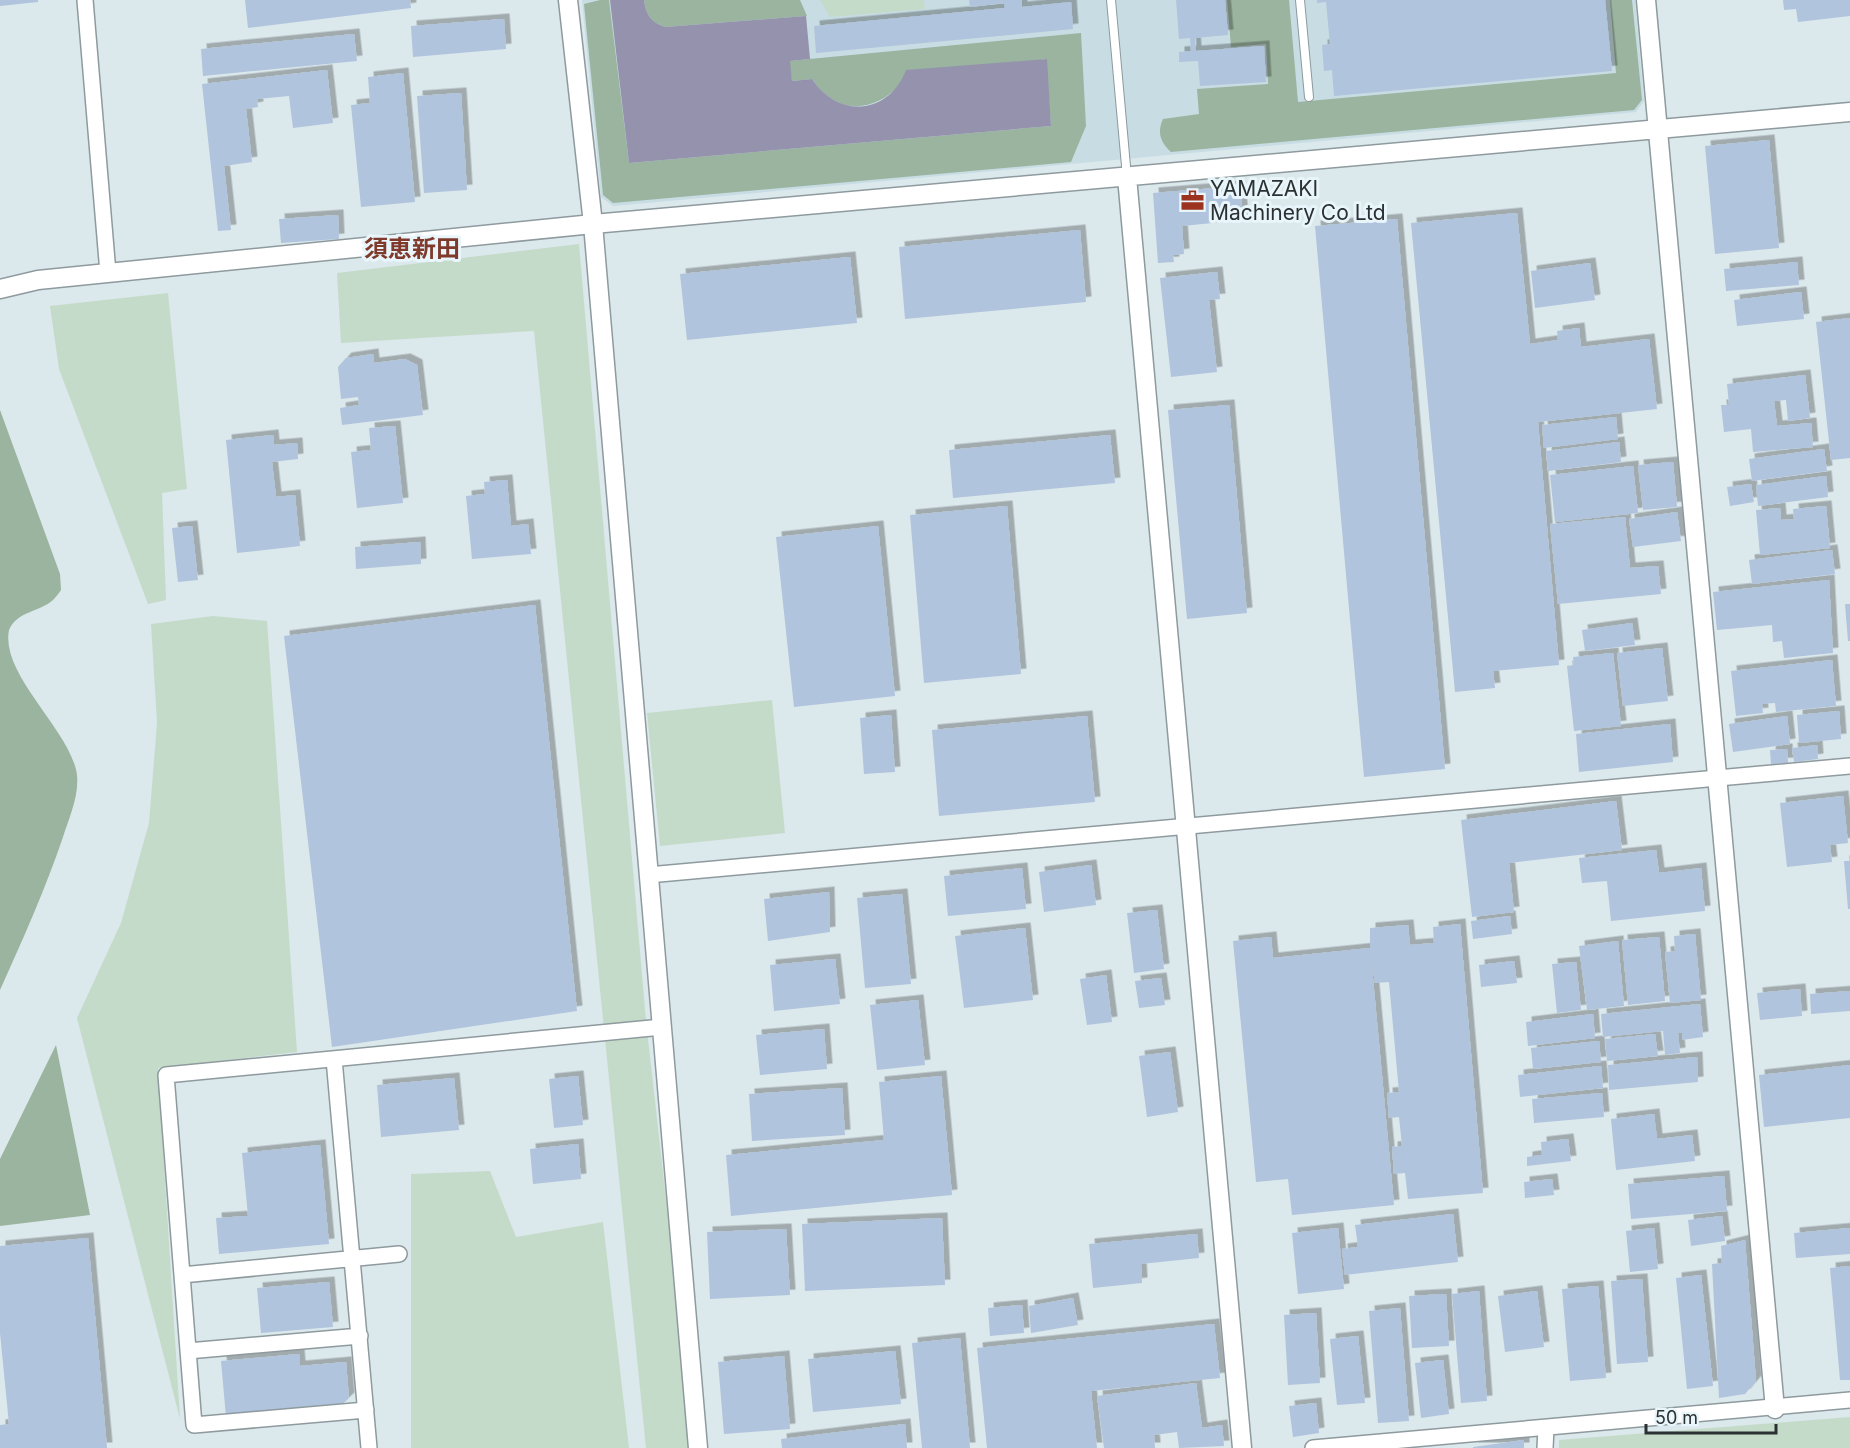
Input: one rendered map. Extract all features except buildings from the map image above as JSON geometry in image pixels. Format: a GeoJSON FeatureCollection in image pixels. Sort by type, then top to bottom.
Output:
{"type":"FeatureCollection","features":[{"type":"Feature","properties":{"kind":"street"},"geometry":{"type":"LineString","coordinates":[[86,0],[108,273]]}},
{"type":"Feature","properties":{"kind":"street"},"geometry":{"type":"LineString","coordinates":[[568,0],[593,224],[698,1448]]}},
{"type":"Feature","properties":{"kind":"street"},"geometry":{"type":"LineString","coordinates":[[1646,0],[1715,777],[1775,1409]]}},
{"type":"Feature","properties":{"kind":"street"},"geometry":{"type":"LineString","coordinates":[[0,289],[38,280],[593,224],[1850,112]]}},
{"type":"Feature","properties":{"kind":"street"},"geometry":{"type":"LineString","coordinates":[[1127,177],[1242,1448]]}},
{"type":"Feature","properties":{"kind":"street"},"geometry":{"type":"LineString","coordinates":[[648,875],[1850,766]]}},
{"type":"Feature","properties":{"kind":"street"},"geometry":{"type":"LineString","coordinates":[[366,1410],[194,1425],[166,1075],[662,1027]]}},
{"type":"Feature","properties":{"kind":"street"},"geometry":{"type":"LineString","coordinates":[[334,1059],[354,1257],[369,1448]]}},
{"type":"Feature","properties":{"kind":"street"},"geometry":{"type":"LineString","coordinates":[[182,1275],[399,1254]]}},
{"type":"Feature","properties":{"kind":"street"},"geometry":{"type":"LineString","coordinates":[[188,1351],[360,1336]]}},
{"type":"Feature","properties":{"kind":"street"},"geometry":{"type":"LineString","coordinates":[[1313,1448],[1546,1428],[1587,1422],[1775,1409],[1850,1400]]}},
{"type":"Feature","properties":{"kind":"street"},"geometry":{"type":"LineString","coordinates":[[1545,1448],[1546,1428]]}},
{"type":"Feature","properties":{"kind":"lane"},"geometry":{"type":"LineString","coordinates":[[1110,0],[1127,177]]}},
{"type":"Feature","properties":{"kind":"lane"},"geometry":{"type":"LineString","coordinates":[[1300,0],[1309,97]]}},
{"type":"Feature","properties":{"kind":"shaded area"},"geometry":{"type":"Polygon","coordinates":[[[582,0],[1635,0],[1644,101],[1636,112],[613,206],[601,197],[582,0]]]}},
{"type":"Feature","properties":{"kind":"green space"},"geometry":{"type":"Polygon","coordinates":[[[609,0],[629,163],[1051,126],[1046,59],[900,85],[878,101],[854,106],[832,99],[812,79],[792,81],[789,61],[1081,33],[1086,126],[1071,162],[613,203],[603,195],[584,4],[609,0]]]}},
{"type":"Feature","properties":{"kind":"green space"},"geometry":{"type":"Polygon","coordinates":[[[644,0],[800,0],[807,16],[665,27],[650,17],[644,0]]]}},
{"type":"Feature","properties":{"kind":"green space"},"geometry":{"type":"Polygon","coordinates":[[[820,0],[924,0],[925,9],[830,17],[820,0]]]}},
{"type":"Feature","properties":{"kind":"green space"},"geometry":{"type":"Polygon","coordinates":[[[1227,0],[1289,0],[1298,102],[1616,73],[1610,0],[1632,0],[1642,100],[1634,110],[1171,152],[1161,137],[1160,128],[1163,119],[1199,114],[1197,89],[1268,84],[1266,44],[1231,47],[1227,0]]]}},
{"type":"Feature","properties":{"kind":"green space"},"geometry":{"type":"Polygon","coordinates":[[[579,244],[646,1021],[694,1448],[646,1448],[534,331],[341,343],[337,273],[579,244]]]}},
{"type":"Feature","properties":{"kind":"green space"},"geometry":{"type":"Polygon","coordinates":[[[168,293],[187,489],[162,493],[166,600],[148,604],[59,369],[50,306],[168,293]]]}},
{"type":"Feature","properties":{"kind":"green space"},"geometry":{"type":"Polygon","coordinates":[[[0,410],[60,574],[61,590],[48,604],[17,619],[9,630],[9,647],[25,684],[63,740],[72,758],[77,783],[73,807],[56,857],[0,990],[0,410]]]}},
{"type":"Feature","properties":{"kind":"green space"},"geometry":{"type":"Polygon","coordinates":[[[213,616],[267,621],[297,1052],[158,1068],[180,1419],[77,1018],[121,923],[149,823],[157,723],[151,624],[213,616]]]}},
{"type":"Feature","properties":{"kind":"green space"},"geometry":{"type":"Polygon","coordinates":[[[772,700],[785,833],[660,846],[647,713],[772,700]]]}},
{"type":"Feature","properties":{"kind":"green space"},"geometry":{"type":"Polygon","coordinates":[[[56,1045],[90,1215],[0,1226],[0,1159],[56,1045]]]}},
{"type":"Feature","properties":{"kind":"green space"},"geometry":{"type":"Polygon","coordinates":[[[490,1171],[516,1237],[603,1222],[629,1448],[411,1448],[411,1174],[490,1171]]]}},
{"type":"Feature","properties":{"kind":"green space"},"geometry":{"type":"Polygon","coordinates":[[[1850,1417],[1850,1448],[1559,1448],[1559,1440],[1850,1417]]]}},
{"type":"Feature","properties":{"kind":"water"},"geometry":{"type":"Polygon","coordinates":[[[610,0],[644,0],[650,17],[665,27],[806,16],[810,59],[790,61],[792,81],[812,79],[835,101],[849,106],[876,103],[888,96],[898,85],[906,70],[1047,59],[1051,126],[629,163],[610,0]]]}},
{"type":"Feature","properties":{"kind":"place","name":"YAMAZAKI Machinery Co Ltd"},"geometry":{"type":"Point","coordinates":[1192,200]}},
{"type":"Feature","properties":{"kind":"district","name":"須恵新田"},"geometry":{"type":"Point","coordinates":[412,248]}}]}
